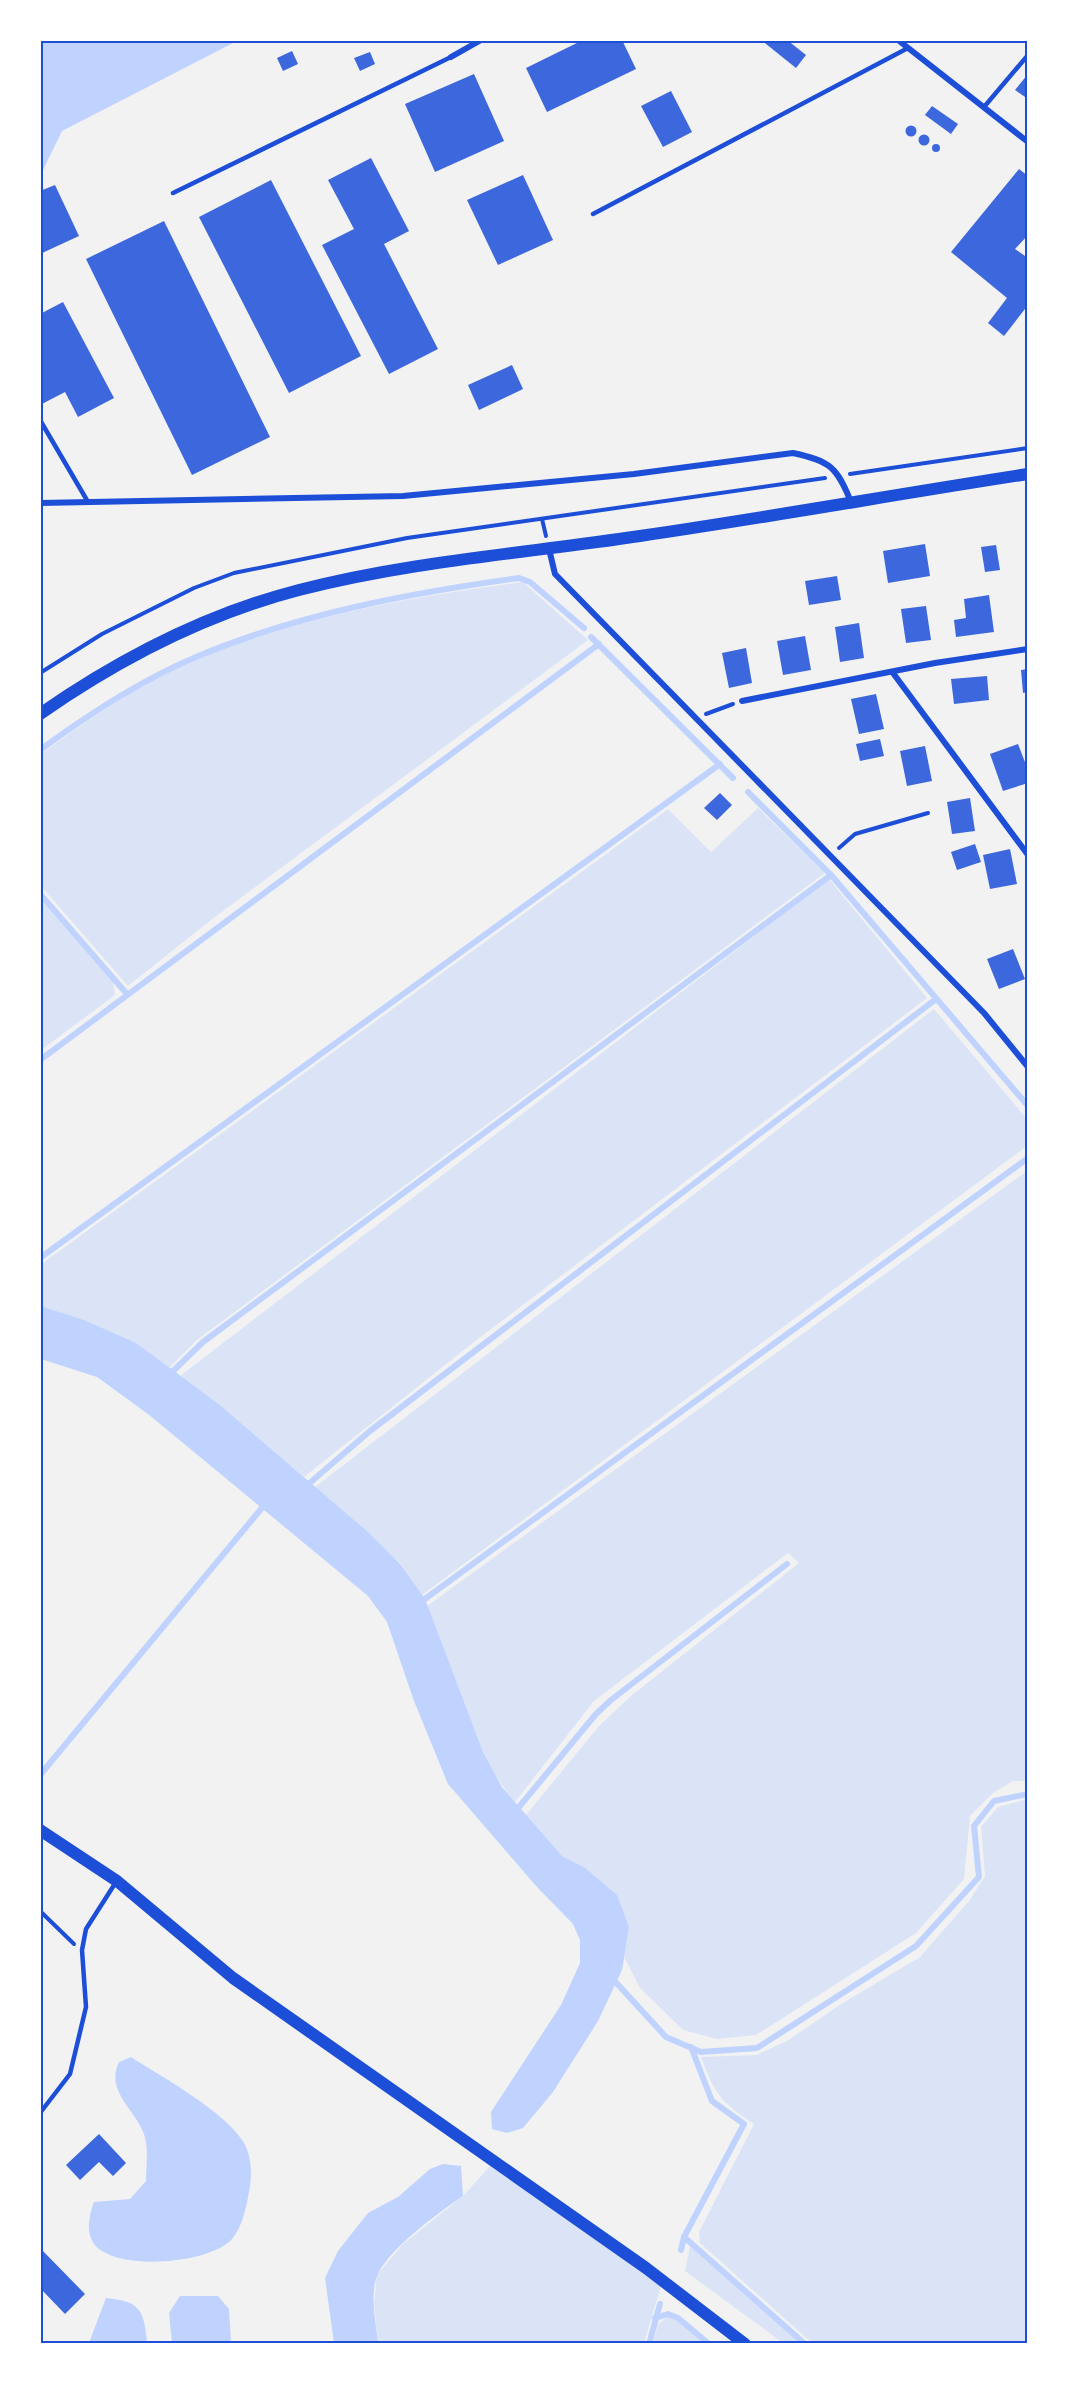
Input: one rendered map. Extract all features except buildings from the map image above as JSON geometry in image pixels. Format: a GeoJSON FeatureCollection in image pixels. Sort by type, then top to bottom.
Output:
{"type":"FeatureCollection","features":[{"type":"Feature","properties":{"kind":"main road"},"geometry":{"type":"LineString","coordinates":[[40,714],[130,656],[201,623],[297,590],[383,571],[549,549],[1028,474]]}},
{"type":"Feature","properties":{"kind":"main road"},"geometry":{"type":"LineString","coordinates":[[40,1830],[117,1881],[233,1978],[646,2268],[745,2343]]}},
{"type":"Feature","properties":{"kind":"street"},"geometry":{"type":"LineString","coordinates":[[451,57],[481,40]]}},
{"type":"Feature","properties":{"kind":"street"},"geometry":{"type":"LineString","coordinates":[[898,40],[1028,141]]}},
{"type":"Feature","properties":{"kind":"street"},"geometry":{"type":"LineString","coordinates":[[40,503],[403,496],[634,474],[793,453],[816,458],[840,475],[850,502]]}},
{"type":"Feature","properties":{"kind":"street"},"geometry":{"type":"LineString","coordinates":[[549,549],[555,574],[984,1013],[1028,1067]]}},
{"type":"Feature","properties":{"kind":"street"},"geometry":{"type":"LineString","coordinates":[[742,701],[935,663],[1028,649]]}},
{"type":"Feature","properties":{"kind":"street"},"geometry":{"type":"LineString","coordinates":[[893,673],[1028,855]]}},
{"type":"Feature","properties":{"kind":"lane"},"geometry":{"type":"LineString","coordinates":[[592,214],[908,48]]}},
{"type":"Feature","properties":{"kind":"lane"},"geometry":{"type":"LineString","coordinates":[[984,107],[1028,55]]}},
{"type":"Feature","properties":{"kind":"lane"},"geometry":{"type":"LineString","coordinates":[[173,193],[451,57]]}},
{"type":"Feature","properties":{"kind":"lane"},"geometry":{"type":"LineString","coordinates":[[40,420],[88,502]]}},
{"type":"Feature","properties":{"kind":"lane"},"geometry":{"type":"LineString","coordinates":[[40,2113],[70,2074],[86,2007],[82,1950],[86,1929],[117,1881]]}},
{"type":"Feature","properties":{"kind":"path"},"geometry":{"type":"LineString","coordinates":[[840,475],[1028,448]]}},
{"type":"Feature","properties":{"kind":"path"},"geometry":{"type":"LineString","coordinates":[[694,718],[742,701]]}},
{"type":"Feature","properties":{"kind":"path"},"geometry":{"type":"LineString","coordinates":[[830,856],[855,834],[928,813]]}},
{"type":"Feature","properties":{"kind":"path"},"geometry":{"type":"LineString","coordinates":[[40,1911],[67,1940],[82,1950]]}},
{"type":"Feature","properties":{"kind":"shaded area"},"geometry":{"type":"Polygon","coordinates":[[[523,582],[588,640],[211,920],[128,986],[41,886],[41,754],[118,701],[179,667],[279,630],[400,601],[523,582]]]}},
{"type":"Feature","properties":{"kind":"shaded area"},"geometry":{"type":"Polygon","coordinates":[[[758,808],[825,873],[197,1340],[169,1368],[138,1347],[107,1331],[41,1306],[40,1265],[668,809],[711,852],[758,808]]]}},
{"type":"Feature","properties":{"kind":"shaded area"},"geometry":{"type":"Polygon","coordinates":[[[829,879],[927,998],[474,1342],[304,1477],[220,1405],[180,1376],[829,879]]]}},
{"type":"Feature","properties":{"kind":"shaded area"},"geometry":{"type":"Polygon","coordinates":[[[40,899],[113,982],[115,995],[41,1050],[40,899]]]}},
{"type":"Feature","properties":{"kind":"shaded area"},"geometry":{"type":"Polygon","coordinates":[[[934,1009],[1027,1119],[1027,1146],[422,1595],[402,1565],[315,1487],[934,1009]]]}},
{"type":"Feature","properties":{"kind":"shaded area"},"geometry":{"type":"Polygon","coordinates":[[[1027,1171],[1027,1781],[1013,1781],[993,1793],[970,1816],[964,1879],[916,1933],[756,2035],[717,2039],[683,2030],[640,1988],[624,1957],[629,1927],[584,1867],[562,1856],[526,1815],[599,1726],[632,1695],[799,1563],[788,1553],[594,1701],[515,1802],[501,1783],[476,1735],[427,1606],[1027,1171]]]}},
{"type":"Feature","properties":{"kind":"shaded area"},"geometry":{"type":"Polygon","coordinates":[[[1027,1799],[1027,2342],[812,2343],[700,2243],[699,2232],[754,2124],[720,2096],[701,2057],[756,2055],[787,2041],[841,2004],[920,1957],[969,1901],[985,1876],[981,1827],[998,1807],[1027,1799]]]}},
{"type":"Feature","properties":{"kind":"shaded area"},"geometry":{"type":"Polygon","coordinates":[[[491,2165],[661,2286],[644,2343],[378,2344],[374,2303],[377,2275],[403,2244],[463,2196],[491,2165]]]}},
{"type":"Feature","properties":{"kind":"shaded area"},"geometry":{"type":"Polygon","coordinates":[[[690,2246],[800,2343],[783,2343],[685,2271],[690,2246]]]}},
{"type":"Feature","properties":{"kind":"shaded area"},"geometry":{"type":"Polygon","coordinates":[[[668,2316],[677,2319],[706,2343],[653,2343],[658,2325],[668,2316]]]}},
{"type":"Feature","properties":{"kind":"water"},"geometry":{"type":"Polygon","coordinates":[[[41,40],[237,41],[62,131],[41,174],[41,40]]]}},
{"type":"Feature","properties":{"kind":"water"},"geometry":{"type":"Polygon","coordinates":[[[41,1306],[84,1320],[136,1343],[220,1405],[369,1533],[402,1566],[425,1599],[483,1752],[502,1787],[562,1856],[584,1867],[617,1895],[629,1927],[622,1970],[598,2021],[553,2092],[523,2128],[507,2133],[492,2129],[491,2112],[561,2005],[580,1963],[580,1940],[573,1924],[537,1887],[448,1784],[414,1701],[387,1622],[368,1596],[148,1414],[97,1377],[41,1359],[41,1306]]]}},
{"type":"Feature","properties":{"kind":"water"},"geometry":{"type":"Polygon","coordinates":[[[131,2057],[209,2107],[235,2131],[247,2149],[251,2177],[244,2215],[233,2238],[217,2249],[185,2259],[147,2262],[114,2257],[102,2251],[92,2241],[89,2222],[94,2202],[130,2199],[146,2181],[146,2139],[140,2125],[118,2091],[116,2082],[119,2062],[131,2057]]]}},
{"type":"Feature","properties":{"kind":"water"},"geometry":{"type":"Polygon","coordinates":[[[443,2164],[461,2166],[463,2196],[428,2221],[404,2242],[378,2274],[374,2299],[378,2343],[334,2343],[325,2278],[338,2251],[368,2213],[398,2197],[430,2169],[443,2164]]]}},
{"type":"Feature","properties":{"kind":"water"},"geometry":{"type":"Polygon","coordinates":[[[180,2296],[218,2296],[229,2309],[231,2343],[172,2343],[169,2313],[180,2296]]]}},
{"type":"Feature","properties":{"kind":"water"},"geometry":{"type":"Polygon","coordinates":[[[106,2298],[126,2302],[138,2309],[144,2322],[147,2343],[89,2343],[106,2298]]]}},
{"type":"Feature","properties":{"kind":"waterway"},"geometry":{"type":"LineString","coordinates":[[40,750],[116,699],[176,666],[274,629],[355,607],[519,578],[530,582],[584,628]]}},
{"type":"Feature","properties":{"kind":"waterway"},"geometry":{"type":"LineString","coordinates":[[591,637],[733,778]]}},
{"type":"Feature","properties":{"kind":"waterway"},"geometry":{"type":"LineString","coordinates":[[40,1060],[599,644]]}},
{"type":"Feature","properties":{"kind":"waterway"},"geometry":{"type":"LineString","coordinates":[[40,1258],[720,764]]}},
{"type":"Feature","properties":{"kind":"waterway"},"geometry":{"type":"LineString","coordinates":[[748,792],[831,875],[1028,1106]]}},
{"type":"Feature","properties":{"kind":"waterway"},"geometry":{"type":"LineString","coordinates":[[169,1375],[203,1342],[831,875]]}},
{"type":"Feature","properties":{"kind":"waterway"},"geometry":{"type":"LineString","coordinates":[[40,894],[127,994]]}},
{"type":"Feature","properties":{"kind":"waterway"},"geometry":{"type":"LineString","coordinates":[[305,1487],[370,1431],[936,999]]}},
{"type":"Feature","properties":{"kind":"waterway"},"geometry":{"type":"LineString","coordinates":[[418,1604],[1028,1158]]}},
{"type":"Feature","properties":{"kind":"waterway"},"geometry":{"type":"LineString","coordinates":[[40,1775],[266,1503]]}},
{"type":"Feature","properties":{"kind":"waterway"},"geometry":{"type":"LineString","coordinates":[[514,1813],[596,1714],[611,1700],[787,1564]]}},
{"type":"Feature","properties":{"kind":"waterway"},"geometry":{"type":"LineString","coordinates":[[611,1977],[666,2037],[701,2052],[757,2048],[916,1946],[979,1877],[974,1826],[994,1801],[1028,1794]]}},
{"type":"Feature","properties":{"kind":"waterway"},"geometry":{"type":"LineString","coordinates":[[691,2047],[712,2101],[744,2124],[684,2237],[805,2344]]}},
{"type":"Feature","properties":{"kind":"waterway"},"geometry":{"type":"LineString","coordinates":[[681,2250],[684,2237]]}},
{"type":"Feature","properties":{"kind":"waterway"},"geometry":{"type":"LineString","coordinates":[[649,2344],[660,2304]]}},
{"type":"Feature","properties":{"kind":"waterway"},"geometry":{"type":"LineString","coordinates":[[655,2318],[668,2314],[678,2318],[709,2344]]}}]}
